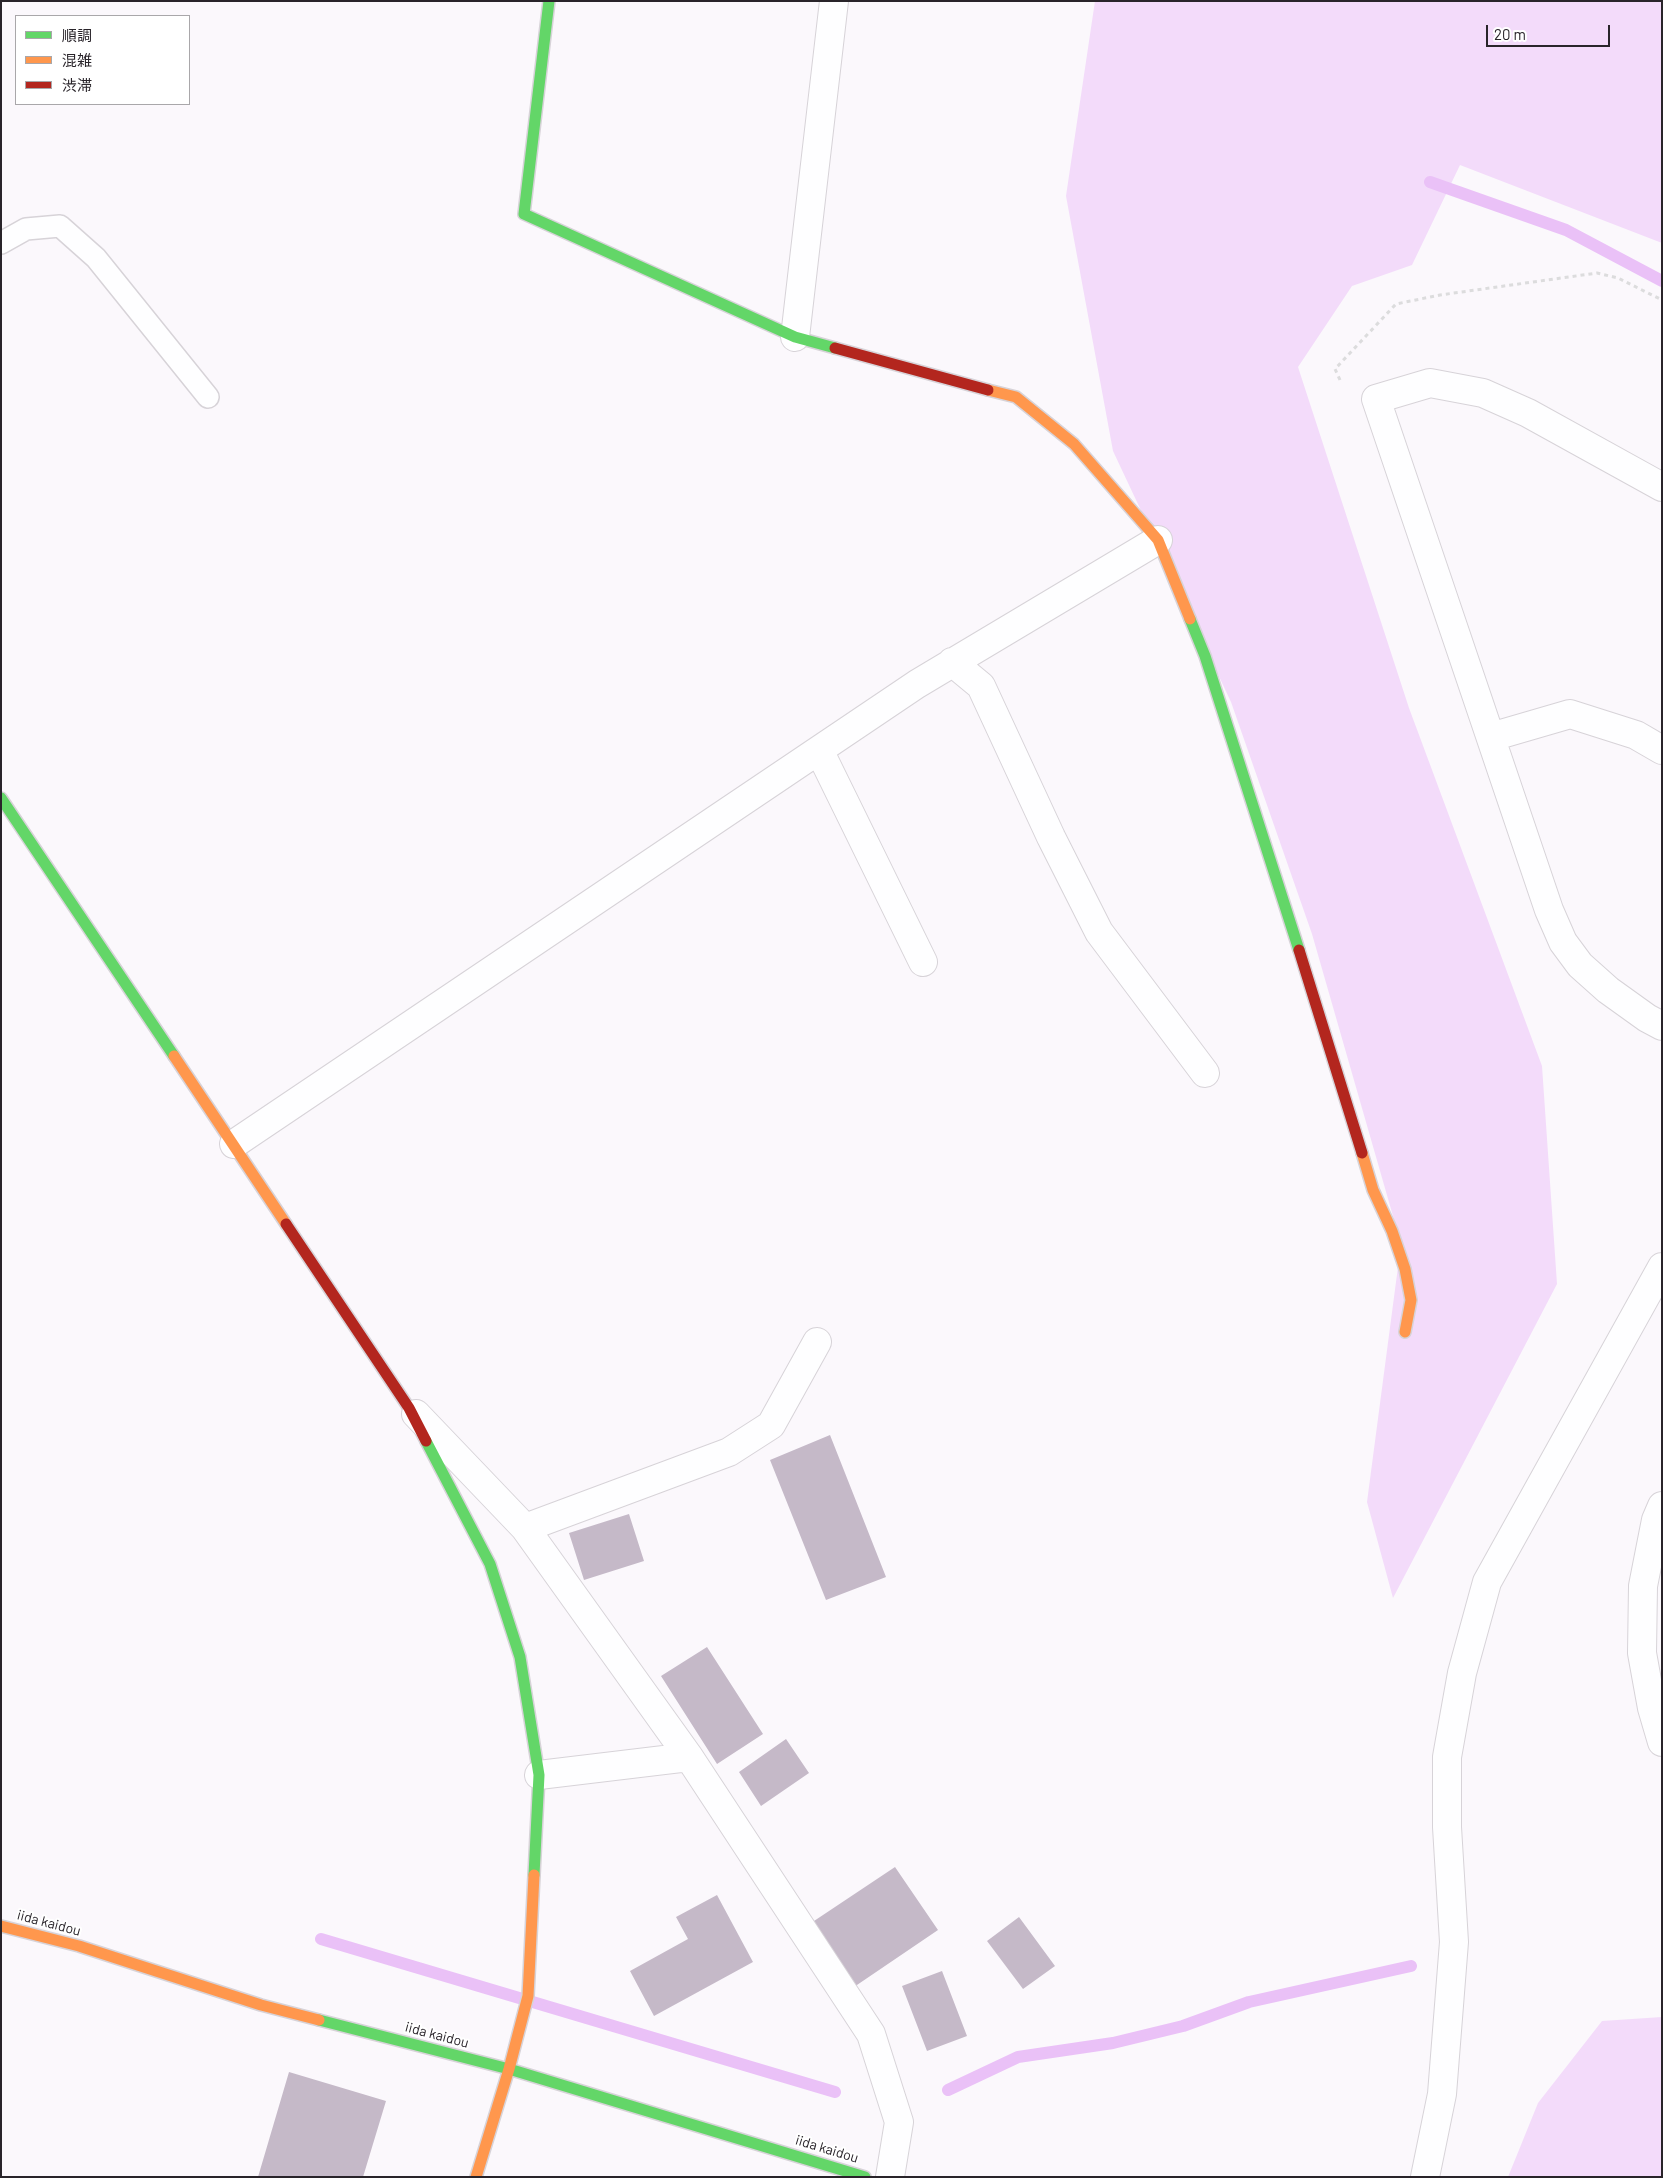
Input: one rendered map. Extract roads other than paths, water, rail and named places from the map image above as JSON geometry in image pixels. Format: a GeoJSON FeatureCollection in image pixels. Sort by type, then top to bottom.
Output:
{"type":"FeatureCollection","features":[{"type":"Feature","properties":{"kind":"street"},"geometry":{"type":"LineString","coordinates":[[548,1],[524,214],[795,337],[1016,397],[1074,444],[1158,540],[1205,656],[1311,986],[1373,1190],[1392,1231],[1405,1269],[1411,1300],[1405,1332]]}},
{"type":"Feature","properties":{"kind":"street"},"geometry":{"type":"LineString","coordinates":[[795,337],[834,1]]}},
{"type":"Feature","properties":{"kind":"street"},"geometry":{"type":"LineString","coordinates":[[1662,487],[1528,413],[1483,393],[1430,383],[1376,399],[1549,910],[1563,942],[1580,965],[1608,990],[1647,1018],[1662,1026]]}},
{"type":"Feature","properties":{"kind":"street"},"geometry":{"type":"LineString","coordinates":[[234,1144],[818,750],[952,662],[1158,540]]}},
{"type":"Feature","properties":{"kind":"street"},"geometry":{"type":"LineString","coordinates":[[952,662],[981,686],[1051,837],[1099,932],[1205,1073]]}},
{"type":"Feature","properties":{"kind":"street"},"geometry":{"type":"LineString","coordinates":[[1491,736],[1570,714],[1636,735],[1662,750]]}},
{"type":"Feature","properties":{"kind":"street"},"geometry":{"type":"LineString","coordinates":[[818,750],[923,962]]}},
{"type":"Feature","properties":{"kind":"street"},"geometry":{"type":"LineString","coordinates":[[1,798],[410,1408],[490,1564],[520,1657],[539,1775],[528,1996],[509,2070],[476,2177]]}},
{"type":"Feature","properties":{"kind":"street"},"geometry":{"type":"LineString","coordinates":[[1425,2177],[1442,2094],[1454,1942],[1446,1827],[1447,1757],[1462,1673],[1487,1582],[1660,1273]]}},
{"type":"Feature","properties":{"kind":"street"},"geometry":{"type":"LineString","coordinates":[[525,1528],[729,1452],[771,1425],[817,1342]]}},
{"type":"Feature","properties":{"kind":"street"},"geometry":{"type":"LineString","coordinates":[[410,1408],[525,1528],[689,1757],[871,2034],[899,2122],[890,2177]]}},
{"type":"Feature","properties":{"kind":"street"},"geometry":{"type":"LineString","coordinates":[[1662,1506],[1656,1520],[1643,1586],[1642,1653],[1652,1708],[1662,1742]]}},
{"type":"Feature","properties":{"kind":"street"},"geometry":{"type":"LineString","coordinates":[[539,1775],[689,1757]]}},
{"type":"Feature","properties":{"kind":"street","name":"iida kaidou"},"geometry":{"type":"LineString","coordinates":[[1,1926],[79,1946],[261,2005],[509,2070],[866,2177]]}},
{"type":"Feature","properties":{"kind":"lane"},"geometry":{"type":"LineString","coordinates":[[1,243],[26,229],[60,226],[96,258],[208,397]]}},
{"type":"Feature","properties":{"kind":"waterway"},"geometry":{"type":"LineString","coordinates":[[1430,182],[1566,230],[1662,281]]}},
{"type":"Feature","properties":{"kind":"waterway"},"geometry":{"type":"LineString","coordinates":[[321,1939],[835,2092]]}},
{"type":"Feature","properties":{"kind":"waterway"},"geometry":{"type":"LineString","coordinates":[[948,2090],[1018,2057],[1113,2043],[1183,2026],[1249,2002],[1411,1966]]}}]}
